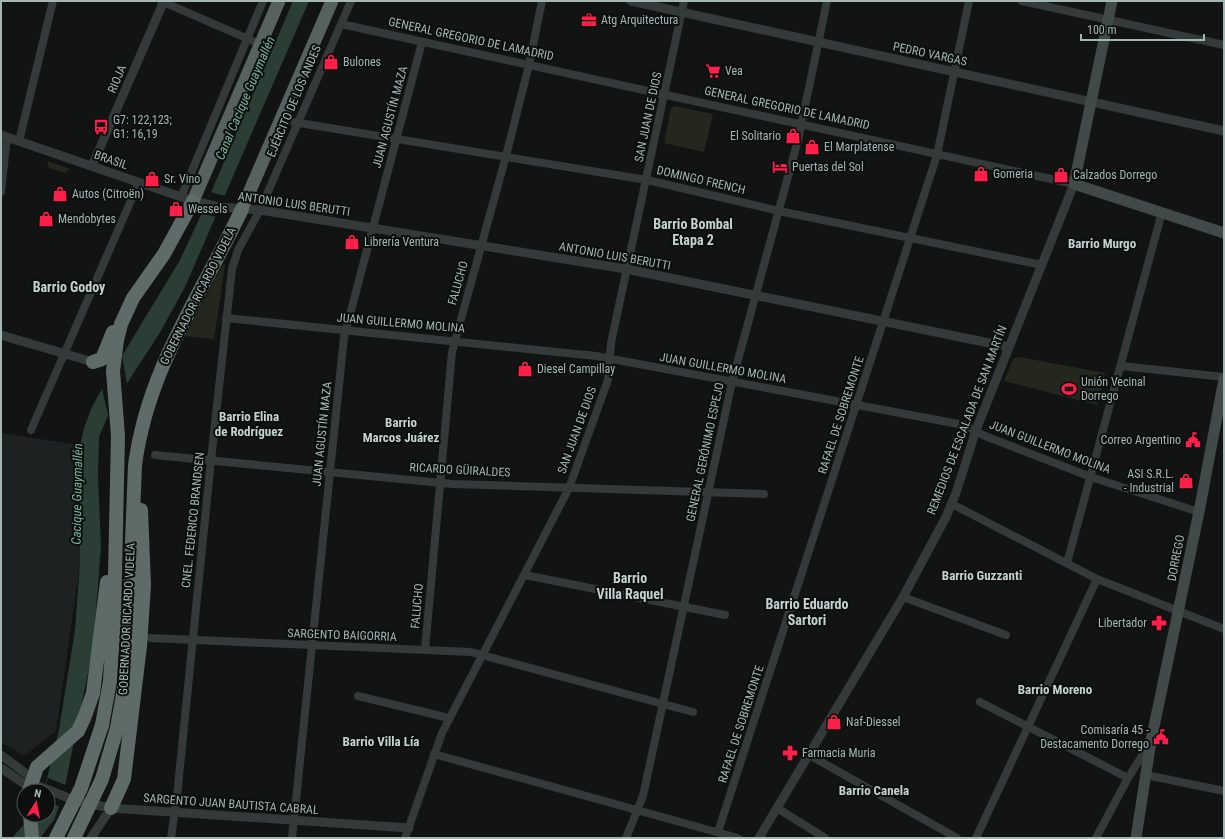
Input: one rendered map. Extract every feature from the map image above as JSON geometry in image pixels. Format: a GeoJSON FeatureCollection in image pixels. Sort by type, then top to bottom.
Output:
{"type":"FeatureCollection","features":[{"type":"Feature","properties":{"kind":"highway","name":"GOBERNADOR RICARDO VIDELA"},"geometry":{"type":"LineString","coordinates":[[56,838],[81,788],[102,725],[110,681],[113,640],[117,508],[118,436],[113,370],[117,340],[126,311],[138,290],[203,203],[260,44],[279,1]]}},
{"type":"Feature","properties":{"kind":"highway","name":"GOBERNADOR RICARDO VIDELA"},"geometry":{"type":"LineString","coordinates":[[74,838],[97,791],[106,767],[117,728],[127,672],[134,473],[138,442],[152,393],[172,343],[225,245],[242,209],[332,1]]}},
{"type":"Feature","properties":{"kind":"highway"},"geometry":{"type":"LineString","coordinates":[[93,362],[102,359],[118,323],[126,311]]}},
{"type":"Feature","properties":{"kind":"highway"},"geometry":{"type":"LineString","coordinates":[[112,808],[124,779],[140,646],[144,577],[138,442]]}},
{"type":"Feature","properties":{"kind":"highway"},"geometry":{"type":"LineString","coordinates":[[31,783],[37,767],[78,731],[93,693],[117,508]]}},
{"type":"Feature","properties":{"kind":"highway"},"geometry":{"type":"LineString","coordinates":[[31,823],[32,838]]}},
{"type":"Feature","properties":{"kind":"main road","name":"REMEDIOS DE ESCALADA DE SAN MARTÍN"},"geometry":{"type":"LineString","coordinates":[[1074,184],[1112,1]]}},
{"type":"Feature","properties":{"kind":"main road","name":"GENERAL GREGORIO DE LAMADRID"},"geometry":{"type":"LineString","coordinates":[[1074,184],[1224,233]]}},
{"type":"Feature","properties":{"kind":"main road","name":"DORREGO"},"geometry":{"type":"LineString","coordinates":[[1136,838],[1151,741],[1179,612],[1224,378]]}},
{"type":"Feature","properties":{"kind":"street"},"geometry":{"type":"LineString","coordinates":[[19,141],[53,1]]}},
{"type":"Feature","properties":{"kind":"street"},"geometry":{"type":"LineString","coordinates":[[163,1],[260,44]]}},
{"type":"Feature","properties":{"kind":"street","name":"RIOJA"},"geometry":{"type":"LineString","coordinates":[[92,166],[163,1]]}},
{"type":"Feature","properties":{"kind":"street"},"geometry":{"type":"LineString","coordinates":[[203,203],[247,39],[263,1]]}},
{"type":"Feature","properties":{"kind":"street","name":"EJÉRCITO DE LOS ANDES"},"geometry":{"type":"LineString","coordinates":[[260,210],[351,1]]}},
{"type":"Feature","properties":{"kind":"street","name":"FALUCHO"},"geometry":{"type":"LineString","coordinates":[[424,650],[450,363],[454,340],[506,156],[529,65],[542,1]]}},
{"type":"Feature","properties":{"kind":"street","name":"PEDRO VARGAS"},"geometry":{"type":"LineString","coordinates":[[631,1],[1224,131]]}},
{"type":"Feature","properties":{"kind":"street","name":"SAN JUAN DE DIOS"},"geometry":{"type":"LineString","coordinates":[[405,838],[434,754],[450,718],[569,488],[608,380],[610,343],[647,180],[684,1]]}},
{"type":"Feature","properties":{"kind":"street","name":"GENERAL GERÓNIMO ESPEJO"},"geometry":{"type":"LineString","coordinates":[[626,838],[639,810],[732,382],[779,211],[801,124],[827,1]]}},
{"type":"Feature","properties":{"kind":"street","name":"RAFAEL DE SOBREMONTE"},"geometry":{"type":"LineString","coordinates":[[718,832],[912,238],[937,155],[969,1]]}},
{"type":"Feature","properties":{"kind":"street"},"geometry":{"type":"LineString","coordinates":[[1022,1],[1224,45]]}},
{"type":"Feature","properties":{"kind":"street","name":"GENERAL GREGORIO DE LAMADRID"},"geometry":{"type":"LineString","coordinates":[[341,24],[1074,184]]}},
{"type":"Feature","properties":{"kind":"street","name":"JUAN AGUSTÍN MAZA"},"geometry":{"type":"LineString","coordinates":[[292,838],[295,821],[345,330],[422,42]]}},
{"type":"Feature","properties":{"kind":"street","name":"DOMINGO FRENCH"},"geometry":{"type":"LineString","coordinates":[[281,120],[647,180],[779,211],[1042,265]]}},
{"type":"Feature","properties":{"kind":"street"},"geometry":{"type":"LineString","coordinates":[[1,192],[4,136]]}},
{"type":"Feature","properties":{"kind":"street","name":"BRASIL"},"geometry":{"type":"LineString","coordinates":[[4,136],[203,203]]}},
{"type":"Feature","properties":{"kind":"street"},"geometry":{"type":"LineString","coordinates":[[31,430],[139,182]]}},
{"type":"Feature","properties":{"kind":"street","name":"REMEDIOS DE ESCALADA DE SAN MARTÍN"},"geometry":{"type":"LineString","coordinates":[[759,838],[903,597],[952,504],[976,430],[1074,184]]}},
{"type":"Feature","properties":{"kind":"street","name":"ANTONIO LUIS BERUTTI"},"geometry":{"type":"LineString","coordinates":[[203,203],[242,209],[260,210],[626,269],[1009,346]]}},
{"type":"Feature","properties":{"kind":"street","name":"CNEL. FEDERICO BRANDSEN"},"geometry":{"type":"LineString","coordinates":[[170,838],[175,812],[226,318],[234,261],[238,250],[260,210]]}},
{"type":"Feature","properties":{"kind":"street"},"geometry":{"type":"LineString","coordinates":[[1067,563],[1162,212]]}},
{"type":"Feature","properties":{"kind":"street","name":"JUAN GUILLERMO MOLINA"},"geometry":{"type":"LineString","coordinates":[[226,318],[454,340],[609,359],[858,404],[964,425],[985,436],[1091,477],[1199,512]]}},
{"type":"Feature","properties":{"kind":"street"},"geometry":{"type":"LineString","coordinates":[[1,335],[93,362]]}},
{"type":"Feature","properties":{"kind":"street"},"geometry":{"type":"LineString","coordinates":[[1121,366],[1224,378]]}},
{"type":"Feature","properties":{"kind":"street","name":"RICARDO GÜIRALDES"},"geometry":{"type":"LineString","coordinates":[[156,455],[440,483],[764,494]]}},
{"type":"Feature","properties":{"kind":"street"},"geometry":{"type":"LineString","coordinates":[[952,504],[1098,579],[1224,629]]}},
{"type":"Feature","properties":{"kind":"street"},"geometry":{"type":"LineString","coordinates":[[525,574],[725,615]]}},
{"type":"Feature","properties":{"kind":"street"},"geometry":{"type":"LineString","coordinates":[[976,838],[1098,579]]}},
{"type":"Feature","properties":{"kind":"street"},"geometry":{"type":"LineString","coordinates":[[903,597],[1006,635]]}},
{"type":"Feature","properties":{"kind":"street","name":"SARGENTO BAIGORRIA"},"geometry":{"type":"LineString","coordinates":[[150,638],[483,654],[693,712]]}},
{"type":"Feature","properties":{"kind":"street"},"geometry":{"type":"LineString","coordinates":[[358,696],[450,718]]}},
{"type":"Feature","properties":{"kind":"street"},"geometry":{"type":"LineString","coordinates":[[980,702],[1128,778]]}},
{"type":"Feature","properties":{"kind":"street","name":"DORREGO"},"geometry":{"type":"LineString","coordinates":[[1096,838],[1128,778],[1151,741]]}},
{"type":"Feature","properties":{"kind":"street"},"geometry":{"type":"LineString","coordinates":[[434,754],[738,838]]}},
{"type":"Feature","properties":{"kind":"street"},"geometry":{"type":"LineString","coordinates":[[1,755],[28,775],[29,783]]}},
{"type":"Feature","properties":{"kind":"street"},"geometry":{"type":"LineString","coordinates":[[809,755],[957,838]]}},
{"type":"Feature","properties":{"kind":"street","name":"SARGENTO JUAN BAUTISTA CABRAL"},"geometry":{"type":"LineString","coordinates":[[1,768],[24,783]]}},
{"type":"Feature","properties":{"kind":"street"},"geometry":{"type":"LineString","coordinates":[[1146,775],[1224,791]]}},
{"type":"Feature","properties":{"kind":"street","name":"SARGENTO JUAN BAUTISTA CABRAL"},"geometry":{"type":"LineString","coordinates":[[56,794],[112,808],[409,828]]}},
{"type":"Feature","properties":{"kind":"street"},"geometry":{"type":"LineString","coordinates":[[91,838],[112,808]]}},
{"type":"Feature","properties":{"kind":"street"},"geometry":{"type":"LineString","coordinates":[[777,808],[825,838]]}},
{"type":"Feature","properties":{"kind":"shaded area"},"geometry":{"type":"Polygon","coordinates":[[[293,1],[309,1],[185,287],[159,334],[109,413],[99,437],[98,477],[101,547],[93,648],[63,796],[56,815],[56,783],[46,783],[59,730],[75,630],[80,563],[80,446],[84,428],[92,407],[102,389],[180,260],[206,204],[293,1]]]}},
{"type":"Feature","properties":{"kind":"shaded area"},"geometry":{"type":"Polygon","coordinates":[[[675,106],[713,114],[704,152],[664,143],[671,108],[675,106]]]}},
{"type":"Feature","properties":{"kind":"shaded area"},"geometry":{"type":"Polygon","coordinates":[[[47,161],[70,169],[65,173],[49,168],[47,161]]]}},
{"type":"Feature","properties":{"kind":"shaded area"},"geometry":{"type":"Polygon","coordinates":[[[223,264],[225,265],[214,339],[185,336],[223,264]]]}},
{"type":"Feature","properties":{"kind":"shaded area","name":"Unión Vecinal Dorrego"},"geometry":{"type":"Polygon","coordinates":[[[1019,357],[1105,373],[1097,405],[1004,381],[1013,359],[1019,357]]]}},
{"type":"Feature","properties":{"kind":"shaded area"},"geometry":{"type":"Polygon","coordinates":[[[1,433],[79,445],[80,563],[56,731],[24,756],[1,742],[1,433]]]}},
{"type":"Feature","properties":{"kind":"shaded area"},"geometry":{"type":"Polygon","coordinates":[[[25,823],[52,823],[40,838],[12,838],[25,823]]]}},
{"type":"Feature","properties":{"kind":"pier"},"geometry":{"type":"Polygon","coordinates":[[[211,192],[225,196],[217,217],[202,214],[211,192]]]}},
{"type":"Feature","properties":{"kind":"pier"},"geometry":{"type":"Polygon","coordinates":[[[122,355],[127,384],[108,415],[102,389],[122,355]]]}},
{"type":"Feature","properties":{"kind":"pier"},"geometry":{"type":"Polygon","coordinates":[[[48,778],[66,785],[60,807],[56,805],[56,783],[46,783],[48,778]]]}},
{"type":"Feature","properties":{"kind":"place","name":"Atg Arquitectura"},"geometry":{"type":"Point","coordinates":[589,20]}},
{"type":"Feature","properties":{"kind":"place","name":"Bulones"},"geometry":{"type":"Point","coordinates":[331,62]}},
{"type":"Feature","properties":{"kind":"place","name":"Vea"},"geometry":{"type":"Point","coordinates":[713,71]}},
{"type":"Feature","properties":{"kind":"place","name":"G7: 122,123; G1: 16,19"},"geometry":{"type":"Point","coordinates":[101,127]}},
{"type":"Feature","properties":{"kind":"place","name":"El Solitario"},"geometry":{"type":"Point","coordinates":[793,136]}},
{"type":"Feature","properties":{"kind":"place","name":"El Marplatense"},"geometry":{"type":"Point","coordinates":[812,147]}},
{"type":"Feature","properties":{"kind":"place","name":"Puertas del Sol"},"geometry":{"type":"Point","coordinates":[780,167]}},
{"type":"Feature","properties":{"kind":"place","name":"Gomeria"},"geometry":{"type":"Point","coordinates":[981,174]}},
{"type":"Feature","properties":{"kind":"place","name":"Calzados Dorrego"},"geometry":{"type":"Point","coordinates":[1061,175]}},
{"type":"Feature","properties":{"kind":"place","name":"Sr. Vino"},"geometry":{"type":"Point","coordinates":[152,179]}},
{"type":"Feature","properties":{"kind":"place","name":"Autos (Citroën)"},"geometry":{"type":"Point","coordinates":[60,194]}},
{"type":"Feature","properties":{"kind":"place","name":"Wessels"},"geometry":{"type":"Point","coordinates":[176,209]}},
{"type":"Feature","properties":{"kind":"place","name":"Mendobytes"},"geometry":{"type":"Point","coordinates":[46,219]}},
{"type":"Feature","properties":{"kind":"place","name":"Librería Ventura"},"geometry":{"type":"Point","coordinates":[352,242]}},
{"type":"Feature","properties":{"kind":"place","name":"Diesel Campillay"},"geometry":{"type":"Point","coordinates":[525,369]}},
{"type":"Feature","properties":{"kind":"place","name":"Unión Vecinal Dorrego"},"geometry":{"type":"Point","coordinates":[1069,389]}},
{"type":"Feature","properties":{"kind":"place","name":"Correo Argentino"},"geometry":{"type":"Point","coordinates":[1193,440]}},
{"type":"Feature","properties":{"kind":"place","name":"ASI S.R.L. - Industrial"},"geometry":{"type":"Point","coordinates":[1186,481]}},
{"type":"Feature","properties":{"kind":"place","name":"Libertador"},"geometry":{"type":"Point","coordinates":[1159,623]}},
{"type":"Feature","properties":{"kind":"place","name":"Naf-Diessel"},"geometry":{"type":"Point","coordinates":[834,722]}},
{"type":"Feature","properties":{"kind":"place","name":"Comisaría 45 - Destacamento Dorrego"},"geometry":{"type":"Point","coordinates":[1161,737]}},
{"type":"Feature","properties":{"kind":"place","name":"Farmacia Muria"},"geometry":{"type":"Point","coordinates":[790,753]}},
{"type":"Feature","properties":{"kind":"district","name":"Barrio Bombal Etapa 2"},"geometry":{"type":"Point","coordinates":[693,232]}},
{"type":"Feature","properties":{"kind":"district","name":"Barrio Murgo"},"geometry":{"type":"Point","coordinates":[1102,243]}},
{"type":"Feature","properties":{"kind":"district","name":"Barrio Godoy"},"geometry":{"type":"Point","coordinates":[69,287]}},
{"type":"Feature","properties":{"kind":"district","name":"Barrio Elina de Rodríguez"},"geometry":{"type":"Point","coordinates":[249,424]}},
{"type":"Feature","properties":{"kind":"district","name":"Barrio Marcos Juárez"},"geometry":{"type":"Point","coordinates":[401,430]}},
{"type":"Feature","properties":{"kind":"district","name":"Barrio Guzzanti"},"geometry":{"type":"Point","coordinates":[982,575]}},
{"type":"Feature","properties":{"kind":"district","name":"Barrio Villa Raquel"},"geometry":{"type":"Point","coordinates":[630,586]}},
{"type":"Feature","properties":{"kind":"district","name":"Barrio Eduardo Sartori"},"geometry":{"type":"Point","coordinates":[807,612]}},
{"type":"Feature","properties":{"kind":"district","name":"Barrio Moreno"},"geometry":{"type":"Point","coordinates":[1055,689]}},
{"type":"Feature","properties":{"kind":"district","name":"Barrio Villa Lía"},"geometry":{"type":"Point","coordinates":[381,741]}},
{"type":"Feature","properties":{"kind":"district","name":"Barrio Canela"},"geometry":{"type":"Point","coordinates":[874,790]}},
{"type":"Feature","properties":{"kind":"water label","name":"Canal Cacique Guaymallén"},"geometry":{"type":"Point","coordinates":[245,98]}},
{"type":"Feature","properties":{"kind":"water label","name":"Cacique Guaymallén"},"geometry":{"type":"Point","coordinates":[77,494]}}]}
